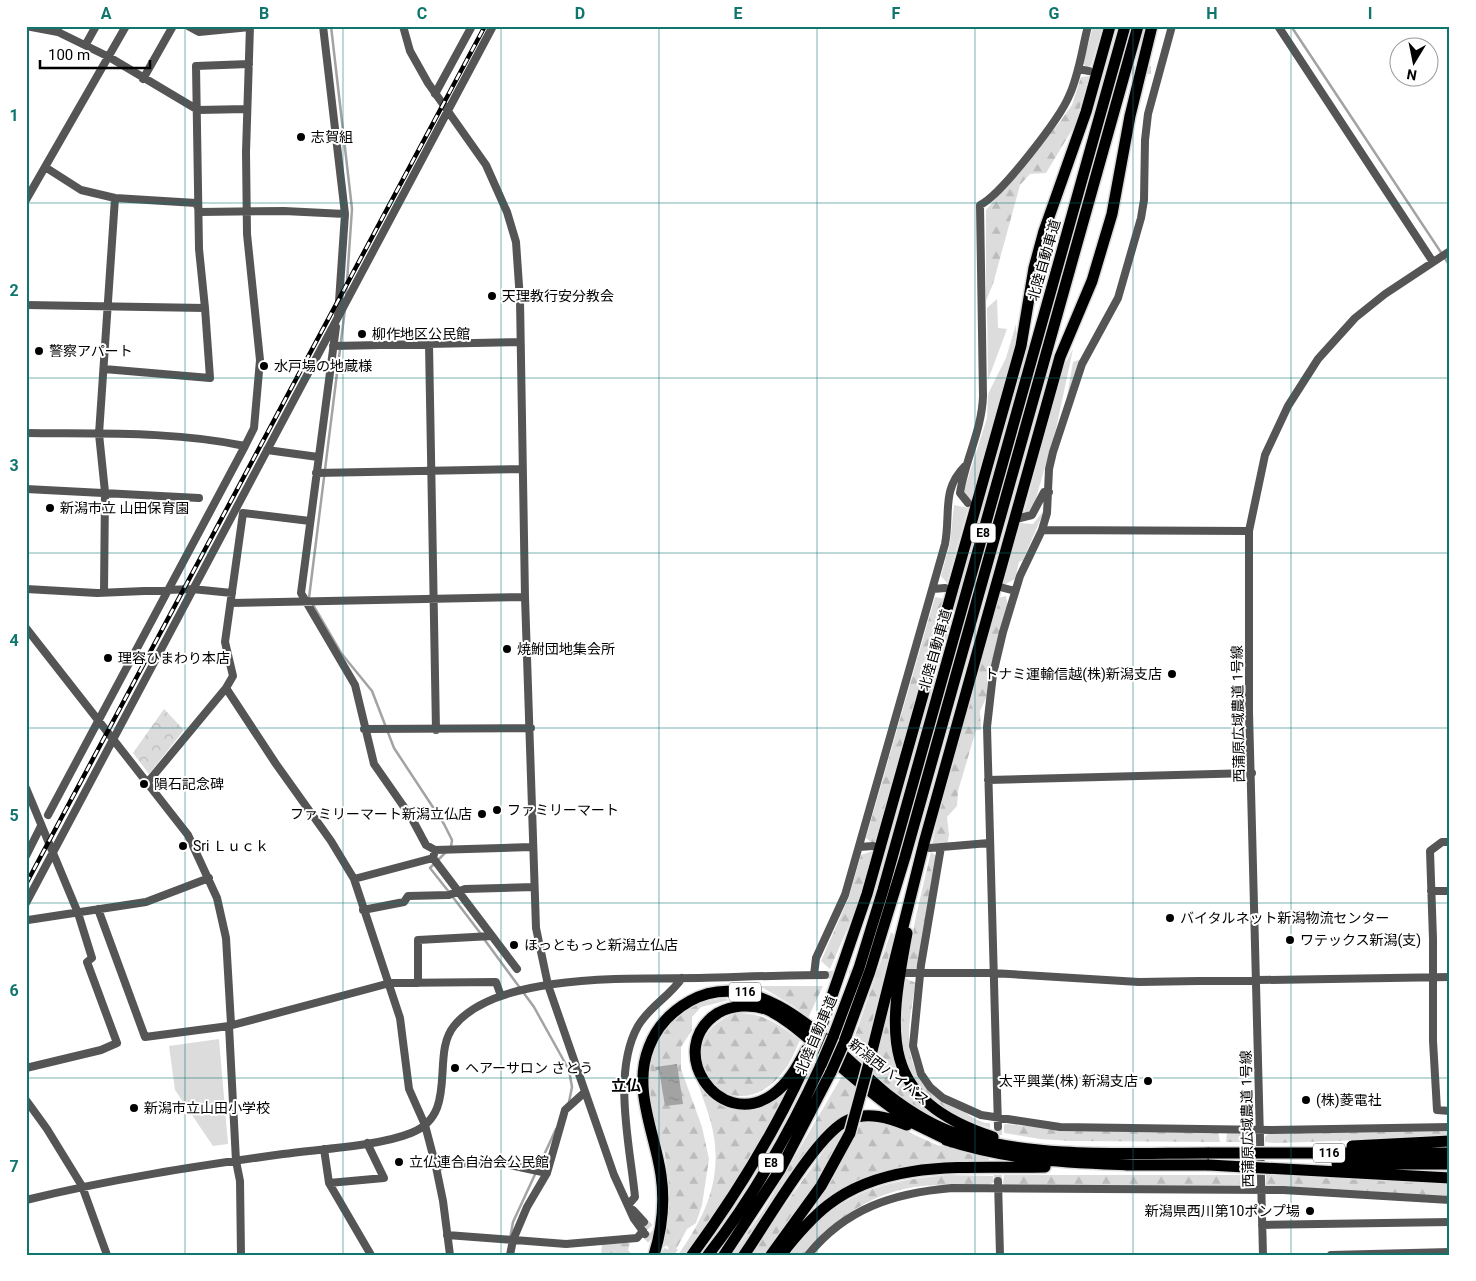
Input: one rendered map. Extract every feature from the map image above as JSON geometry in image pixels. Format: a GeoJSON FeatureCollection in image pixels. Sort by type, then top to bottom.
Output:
{"type":"FeatureCollection","features":[{"type":"Feature","properties":{"kind":"highway"},"geometry":{"type":"LineString","coordinates":[[692,1255],[719,1218],[762,1150],[821,1024],[856,932],[1021,346],[1034,268],[1044,231],[1053,199],[1086,112],[1110,26]]}},
{"type":"Feature","properties":{"kind":"highway","name":"北陸自動車道"},"geometry":{"type":"LineString","coordinates":[[708,1255],[730,1226],[768,1168],[821,1065],[859,968],[881,898],[1125,26]]}},
{"type":"Feature","properties":{"kind":"highway","name":"北陸自動車道"},"geometry":{"type":"LineString","coordinates":[[724,1255],[780,1170],[831,1072],[843,1045],[870,970],[902,867],[1138,26]]}},
{"type":"Feature","properties":{"kind":"highway"},"geometry":{"type":"LineString","coordinates":[[771,1255],[821,1186],[850,1133],[1060,357],[1092,281],[1112,214],[1130,116],[1152,26]]}},
{"type":"Feature","properties":{"kind":"highway"},"geometry":{"type":"LineString","coordinates":[[927,846],[898,990],[896,1035],[904,1073],[918,1094],[939,1112],[982,1133],[1030,1148]]}},
{"type":"Feature","properties":{"kind":"highway","name":"新潟西バイパス"},"geometry":{"type":"LineString","coordinates":[[654,1255],[661,1225],[663,1191],[643,1093],[645,1060],[654,1036],[671,1014],[695,998],[714,992],[745,992],[777,1004],[802,1022],[905,1107],[940,1127],[980,1140],[1030,1148],[1209,1159],[1450,1164]]}},
{"type":"Feature","properties":{"kind":"highway"},"geometry":{"type":"LineString","coordinates":[[808,1052],[781,1088],[759,1101],[747,1104],[722,1099],[712,1092],[703,1082],[696,1061],[697,1040],[709,1020],[718,1013],[740,1006],[765,1009],[798,1030],[913,1124],[952,1142]]}},
{"type":"Feature","properties":{"kind":"highway"},"geometry":{"type":"LineString","coordinates":[[744,1255],[817,1148],[832,1132],[849,1120],[870,1116],[892,1119],[952,1142],[992,1153],[1033,1160],[1134,1165]]}},
{"type":"Feature","properties":{"kind":"highway"},"geometry":{"type":"LineString","coordinates":[[1256,1153],[1450,1141]]}},
{"type":"Feature","properties":{"kind":"highway","name":"新潟西バイパス"},"geometry":{"type":"LineString","coordinates":[[780,1255],[794,1238],[829,1204],[857,1188],[889,1176],[937,1169],[1134,1165],[1256,1153],[1450,1153]]}},
{"type":"Feature","properties":{"kind":"highway"},"geometry":{"type":"LineString","coordinates":[[1209,1159],[1450,1178]]}},
{"type":"Feature","properties":{"kind":"highway"},"geometry":{"type":"LineString","coordinates":[[650,1255],[661,1225]]}},
{"type":"Feature","properties":{"kind":"street"},"geometry":{"type":"LineString","coordinates":[[26,26],[58,29],[198,110],[247,109]]}},
{"type":"Feature","properties":{"kind":"street"},"geometry":{"type":"LineString","coordinates":[[86,44],[96,26]]}},
{"type":"Feature","properties":{"kind":"street"},"geometry":{"type":"LineString","coordinates":[[26,200],[126,26]]}},
{"type":"Feature","properties":{"kind":"street"},"geometry":{"type":"LineString","coordinates":[[143,79],[173,26]]}},
{"type":"Feature","properties":{"kind":"street"},"geometry":{"type":"LineString","coordinates":[[48,815],[254,428],[260,360],[247,234],[249,211],[246,180],[247,109],[250,27],[200,32],[188,26]]}},
{"type":"Feature","properties":{"kind":"street"},"geometry":{"type":"LineString","coordinates":[[323,26],[345,214],[338,318],[300,593],[355,685],[364,729],[374,764],[411,817],[426,845],[459,893],[517,969]]}},
{"type":"Feature","properties":{"kind":"street"},"geometry":{"type":"LineString","coordinates":[[403,26],[410,51],[435,94],[486,165],[507,212],[516,242],[520,300],[525,597],[531,728],[531,847],[536,928],[548,985],[614,1175],[634,1219],[644,1232],[637,1238],[566,1244],[447,1235]]}},
{"type":"Feature","properties":{"kind":"street"},"geometry":{"type":"LineString","coordinates":[[435,94],[472,26]]}},
{"type":"Feature","properties":{"kind":"street"},"geometry":{"type":"LineString","coordinates":[[26,903],[192,589],[395,214],[493,26]]}},
{"type":"Feature","properties":{"kind":"street"},"geometry":{"type":"LineString","coordinates":[[968,503],[960,493],[964,466],[977,434],[983,408],[980,205],[988,200],[1007,180],[1055,120],[1069,98],[1078,70],[1088,26]]}},
{"type":"Feature","properties":{"kind":"street"},"geometry":{"type":"LineString","coordinates":[[998,1123],[988,843],[987,727],[993,674],[1015,591],[1025,563],[1042,530],[1047,513],[1049,469],[1065,413],[1082,364],[1118,298],[1143,209],[1146,127],[1172,26]]}},
{"type":"Feature","properties":{"kind":"street"},"geometry":{"type":"LineString","coordinates":[[1278,26],[1433,262]]}},
{"type":"Feature","properties":{"kind":"street"},"geometry":{"type":"LineString","coordinates":[[104,369],[210,378],[199,248],[200,212],[196,66],[249,64]]}},
{"type":"Feature","properties":{"kind":"street"},"geometry":{"type":"LineString","coordinates":[[1078,70],[1088,71]]}},
{"type":"Feature","properties":{"kind":"street"},"geometry":{"type":"LineString","coordinates":[[1151,70],[1160,71]]}},
{"type":"Feature","properties":{"kind":"street"},"geometry":{"type":"LineString","coordinates":[[45,168],[81,190],[115,198],[196,203],[200,212]]}},
{"type":"Feature","properties":{"kind":"street"},"geometry":{"type":"LineString","coordinates":[[104,592],[105,492],[99,434],[115,198]]}},
{"type":"Feature","properties":{"kind":"street"},"geometry":{"type":"LineString","coordinates":[[200,212],[249,211],[345,214]]}},
{"type":"Feature","properties":{"kind":"street","name":"西蒲原広域農道 1号線"},"geometry":{"type":"LineString","coordinates":[[1263,1255],[1261,1130],[1255,978],[1248,530],[1265,456],[1288,406],[1318,358],[1355,318],[1384,294],[1450,251]]}},
{"type":"Feature","properties":{"kind":"street"},"geometry":{"type":"LineString","coordinates":[[26,305],[205,308]]}},
{"type":"Feature","properties":{"kind":"street"},"geometry":{"type":"LineString","coordinates":[[333,346],[520,342]]}},
{"type":"Feature","properties":{"kind":"street"},"geometry":{"type":"LineString","coordinates":[[429,344],[436,730]]}},
{"type":"Feature","properties":{"kind":"street"},"geometry":{"type":"LineString","coordinates":[[26,433],[99,434],[219,440],[245,446]]}},
{"type":"Feature","properties":{"kind":"street"},"geometry":{"type":"LineString","coordinates":[[267,450],[318,457]]}},
{"type":"Feature","properties":{"kind":"street"},"geometry":{"type":"LineString","coordinates":[[814,975],[816,958],[840,909],[933,590],[948,532],[949,488],[953,479],[964,466]]}},
{"type":"Feature","properties":{"kind":"street"},"geometry":{"type":"LineString","coordinates":[[316,473],[522,469]]}},
{"type":"Feature","properties":{"kind":"street"},"geometry":{"type":"LineString","coordinates":[[26,489],[199,498]]}},
{"type":"Feature","properties":{"kind":"street"},"geometry":{"type":"LineString","coordinates":[[1020,518],[1032,515],[1044,492],[1049,492]]}},
{"type":"Feature","properties":{"kind":"street"},"geometry":{"type":"LineString","coordinates":[[148,782],[226,688],[233,676],[225,642],[243,513],[310,521]]}},
{"type":"Feature","properties":{"kind":"street"},"geometry":{"type":"LineString","coordinates":[[1042,530],[1248,530]]}},
{"type":"Feature","properties":{"kind":"street"},"geometry":{"type":"LineString","coordinates":[[1000,587],[1015,591]]}},
{"type":"Feature","properties":{"kind":"street"},"geometry":{"type":"LineString","coordinates":[[933,590],[944,588]]}},
{"type":"Feature","properties":{"kind":"street"},"geometry":{"type":"LineString","coordinates":[[26,589],[168,592],[192,589],[232,593]]}},
{"type":"Feature","properties":{"kind":"street"},"geometry":{"type":"LineString","coordinates":[[230,603],[525,597]]}},
{"type":"Feature","properties":{"kind":"street"},"geometry":{"type":"LineString","coordinates":[[26,628],[188,835],[217,898],[226,938],[236,1161],[240,1181],[241,1255]]}},
{"type":"Feature","properties":{"kind":"street"},"geometry":{"type":"LineString","coordinates":[[226,688],[276,764],[332,841],[354,880],[390,983],[400,1018],[409,1089],[425,1125],[436,1167],[450,1255]]}},
{"type":"Feature","properties":{"kind":"street"},"geometry":{"type":"LineString","coordinates":[[364,729],[531,728]]}},
{"type":"Feature","properties":{"kind":"street"},"geometry":{"type":"LineString","coordinates":[[988,780],[1252,774]]}},
{"type":"Feature","properties":{"kind":"street"},"geometry":{"type":"LineString","coordinates":[[26,788],[29,805],[54,852],[78,913],[92,958],[87,962],[117,1043],[101,1050],[26,1068]]}},
{"type":"Feature","properties":{"kind":"street"},"geometry":{"type":"LineString","coordinates":[[27,855],[41,826]]}},
{"type":"Feature","properties":{"kind":"street"},"geometry":{"type":"LineString","coordinates":[[1450,842],[1442,842],[1430,851],[1433,1041],[1437,1110],[1450,1111]]}},
{"type":"Feature","properties":{"kind":"street"},"geometry":{"type":"LineString","coordinates":[[927,846],[941,847],[988,843]]}},
{"type":"Feature","properties":{"kind":"street"},"geometry":{"type":"LineString","coordinates":[[859,847],[873,846]]}},
{"type":"Feature","properties":{"kind":"street"},"geometry":{"type":"LineString","coordinates":[[354,880],[434,854],[531,847]]}},
{"type":"Feature","properties":{"kind":"street"},"geometry":{"type":"LineString","coordinates":[[941,847],[920,974],[912,1046],[921,1074],[930,1087],[943,1098],[998,1123],[1060,1127],[1261,1130],[1450,1127]]}},
{"type":"Feature","properties":{"kind":"street"},"geometry":{"type":"LineString","coordinates":[[28,920],[146,902],[208,878]]}},
{"type":"Feature","properties":{"kind":"street"},"geometry":{"type":"LineString","coordinates":[[363,910],[404,902],[408,896],[449,895],[459,893],[465,889],[534,887]]}},
{"type":"Feature","properties":{"kind":"street"},"geometry":{"type":"LineString","coordinates":[[1431,891],[1450,891]]}},
{"type":"Feature","properties":{"kind":"street"},"geometry":{"type":"LineString","coordinates":[[98,909],[145,1037],[230,1025],[390,983],[496,982],[501,996]]}},
{"type":"Feature","properties":{"kind":"street"},"geometry":{"type":"LineString","coordinates":[[418,983],[418,940],[492,936]]}},
{"type":"Feature","properties":{"kind":"street"},"geometry":{"type":"LineString","coordinates":[[905,973],[992,973],[1139,982],[1255,978],[1450,977]]}},
{"type":"Feature","properties":{"kind":"street"},"geometry":{"type":"LineString","coordinates":[[26,1200],[82,1186],[400,1137],[425,1125],[439,1104],[450,1031],[461,1017],[501,996],[548,985],[590,979],[825,974]]}},
{"type":"Feature","properties":{"kind":"street"},"geometry":{"type":"LineString","coordinates":[[628,1205],[635,1197],[624,1067],[639,1025],[653,1008],[673,992],[682,978]]}},
{"type":"Feature","properties":{"kind":"street"},"geometry":{"type":"LineString","coordinates":[[510,1255],[513,1240],[528,1207],[547,1173],[565,1110],[585,1092]]}},
{"type":"Feature","properties":{"kind":"street"},"geometry":{"type":"LineString","coordinates":[[26,1100],[47,1129],[82,1186],[108,1255]]}},
{"type":"Feature","properties":{"kind":"street"},"geometry":{"type":"LineString","coordinates":[[329,1183],[384,1178],[367,1143]]}},
{"type":"Feature","properties":{"kind":"street"},"geometry":{"type":"LineString","coordinates":[[324,1148],[329,1183],[371,1255]]}},
{"type":"Feature","properties":{"kind":"street"},"geometry":{"type":"LineString","coordinates":[[436,1167],[461,1163],[500,1163],[547,1173]]}},
{"type":"Feature","properties":{"kind":"street"},"geometry":{"type":"LineString","coordinates":[[998,1185],[1000,1255]]}},
{"type":"Feature","properties":{"kind":"street"},"geometry":{"type":"LineString","coordinates":[[808,1255],[831,1232],[869,1206],[918,1191],[952,1188],[998,1185],[1247,1190],[1261,1192],[1282,1190],[1450,1200]]}},
{"type":"Feature","properties":{"kind":"street"},"geometry":{"type":"LineString","coordinates":[[628,1205],[644,1222]]}},
{"type":"Feature","properties":{"kind":"street"},"geometry":{"type":"LineString","coordinates":[[1262,1225],[1450,1222]]}},
{"type":"Feature","properties":{"kind":"street"},"geometry":{"type":"LineString","coordinates":[[1331,1255],[1450,1252]]}},
{"type":"Feature","properties":{"kind":"green space"},"geometry":{"type":"Polygon","coordinates":[[[1093,26],[1103,26],[1091,66],[1086,67],[1083,63],[1093,26]]]}},
{"type":"Feature","properties":{"kind":"green space"},"geometry":{"type":"Polygon","coordinates":[[[1089,76],[1075,125],[1046,173],[1030,174],[1020,185],[993,284],[986,301],[986,210],[1072,105],[1081,77],[1089,76]]]}},
{"type":"Feature","properties":{"kind":"green space"},"geometry":{"type":"Polygon","coordinates":[[[997,299],[998,328],[1007,329],[988,380],[987,308],[997,299]]]}},
{"type":"Feature","properties":{"kind":"green space"},"geometry":{"type":"Polygon","coordinates":[[[1016,324],[1016,340],[1009,368],[971,502],[964,491],[987,418],[988,394],[1006,358],[1016,324]]]}},
{"type":"Feature","properties":{"kind":"green space"},"geometry":{"type":"Polygon","coordinates":[[[1073,349],[1056,429],[1032,512],[1023,517],[1062,370],[1073,349]]]}},
{"type":"Feature","properties":{"kind":"green space"},"geometry":{"type":"Polygon","coordinates":[[[1081,359],[1066,403],[1073,362],[1081,359]]]}},
{"type":"Feature","properties":{"kind":"green space"},"geometry":{"type":"Polygon","coordinates":[[[954,505],[968,508],[947,583],[941,576],[950,543],[954,505]]]}},
{"type":"Feature","properties":{"kind":"green space"},"geometry":{"type":"Polygon","coordinates":[[[1045,509],[1023,560],[1019,562],[1015,579],[1004,585],[1001,584],[1020,523],[1033,524],[1045,509]]]}},
{"type":"Feature","properties":{"kind":"green space"},"geometry":{"type":"Polygon","coordinates":[[[1006,596],[1008,607],[988,675],[987,696],[980,711],[981,730],[976,730],[958,791],[957,806],[947,817],[949,835],[947,845],[932,845],[946,779],[998,598],[1006,596]]]}},
{"type":"Feature","properties":{"kind":"green space"},"geometry":{"type":"Polygon","coordinates":[[[935,597],[945,599],[875,845],[866,838],[935,597]]]}},
{"type":"Feature","properties":{"kind":"green space"},"geometry":{"type":"Polygon","coordinates":[[[164,709],[184,730],[149,774],[133,753],[164,709]]]}},
{"type":"Feature","properties":{"kind":"green space"},"geometry":{"type":"Polygon","coordinates":[[[875,850],[861,897],[830,969],[821,961],[849,897],[861,855],[875,850]]]}},
{"type":"Feature","properties":{"kind":"green space"},"geometry":{"type":"Polygon","coordinates":[[[931,852],[939,858],[918,968],[906,971],[916,916],[931,852]]]}},
{"type":"Feature","properties":{"kind":"green space"},"geometry":{"type":"Polygon","coordinates":[[[891,932],[894,935],[862,1063],[850,1050],[891,932]]]}},
{"type":"Feature","properties":{"kind":"green space"},"geometry":{"type":"Polygon","coordinates":[[[905,978],[916,983],[910,1015],[909,1039],[912,1060],[916,1070],[928,1083],[966,1113],[985,1123],[990,1123],[990,1128],[946,1109],[921,1090],[912,1078],[905,1064],[900,1040],[905,978]]]}},
{"type":"Feature","properties":{"kind":"green space"},"geometry":{"type":"Polygon","coordinates":[[[891,985],[895,989],[892,1035],[898,1069],[905,1084],[916,1097],[932,1111],[954,1125],[921,1111],[901,1098],[873,1075],[891,985]]]}},
{"type":"Feature","properties":{"kind":"green space"},"geometry":{"type":"Polygon","coordinates":[[[760,986],[823,986],[808,1018],[795,1007],[760,986]]]}},
{"type":"Feature","properties":{"kind":"green space"},"geometry":{"type":"Polygon","coordinates":[[[724,998],[729,1000],[701,1007],[692,1017],[692,1030],[681,1047],[681,1069],[702,1127],[709,1159],[702,1205],[696,1223],[687,1229],[674,1253],[663,1242],[668,1209],[668,1177],[665,1155],[648,1097],[647,1073],[649,1061],[659,1038],[674,1018],[694,1005],[724,998]]]}},
{"type":"Feature","properties":{"kind":"green space"},"geometry":{"type":"Polygon","coordinates":[[[735,1013],[745,1013],[770,1020],[800,1040],[788,1065],[767,1087],[746,1096],[726,1093],[711,1082],[702,1066],[701,1047],[712,1028],[735,1013]]]}},
{"type":"Feature","properties":{"kind":"green space"},"geometry":{"type":"Polygon","coordinates":[[[219,1039],[228,1144],[213,1146],[175,1090],[169,1046],[219,1039]]]}},
{"type":"Feature","properties":{"kind":"green space"},"geometry":{"type":"Polygon","coordinates":[[[695,1074],[714,1099],[753,1108],[765,1105],[783,1094],[785,1096],[729,1192],[684,1255],[678,1255],[703,1214],[713,1185],[715,1170],[716,1154],[713,1129],[695,1074]]]}},
{"type":"Feature","properties":{"kind":"green space"},"geometry":{"type":"Polygon","coordinates":[[[842,1076],[858,1087],[850,1116],[834,1125],[740,1255],[732,1255],[766,1206],[842,1076]]]}},
{"type":"Feature","properties":{"kind":"green space"},"geometry":{"type":"Polygon","coordinates":[[[873,1122],[895,1126],[937,1145],[989,1155],[989,1162],[920,1166],[880,1174],[840,1191],[818,1205],[814,1202],[835,1172],[861,1123],[873,1122]]]}},
{"type":"Feature","properties":{"kind":"green space"},"geometry":{"type":"Polygon","coordinates":[[[1004,1125],[1058,1129],[1218,1131],[1220,1142],[1040,1139],[1004,1133],[1004,1125]]]}},
{"type":"Feature","properties":{"kind":"green space"},"geometry":{"type":"Polygon","coordinates":[[[846,1129],[816,1184],[765,1255],[749,1255],[833,1138],[846,1129]]]}},
{"type":"Feature","properties":{"kind":"green space"},"geometry":{"type":"Polygon","coordinates":[[[1450,1130],[1450,1137],[1265,1142],[1265,1137],[1269,1133],[1450,1130]]]}},
{"type":"Feature","properties":{"kind":"green space"},"geometry":{"type":"Polygon","coordinates":[[[1231,1131],[1247,1131],[1254,1135],[1255,1142],[1226,1142],[1227,1133],[1231,1131]]]}},
{"type":"Feature","properties":{"kind":"green space"},"geometry":{"type":"Polygon","coordinates":[[[948,1175],[993,1176],[994,1182],[989,1185],[923,1186],[888,1193],[857,1208],[842,1218],[803,1255],[787,1255],[822,1218],[839,1205],[858,1195],[877,1187],[899,1182],[948,1175]]]}},
{"type":"Feature","properties":{"kind":"green space"},"geometry":{"type":"Polygon","coordinates":[[[1004,1175],[1255,1175],[1255,1181],[1249,1187],[1005,1186],[1003,1183],[1004,1175]]]}},
{"type":"Feature","properties":{"kind":"green space"},"geometry":{"type":"Polygon","coordinates":[[[1266,1175],[1355,1176],[1450,1182],[1450,1196],[1266,1187],[1266,1175]]]}},
{"type":"Feature","properties":{"kind":"green space"},"geometry":{"type":"Polygon","coordinates":[[[630,1243],[628,1250],[633,1255],[601,1255],[602,1244],[630,1243]]]}},
{"type":"Feature","properties":{"kind":"water"},"geometry":{"type":"Polygon","coordinates":[[[677,1064],[683,1104],[665,1106],[659,1070],[656,1070],[655,1067],[677,1064]]]}},
{"type":"Feature","properties":{"kind":"waterway"},"geometry":{"type":"LineString","coordinates":[[331,26],[352,209],[346,296]]}},
{"type":"Feature","properties":{"kind":"waterway"},"geometry":{"type":"LineString","coordinates":[[1291,26],[1450,266]]}},
{"type":"Feature","properties":{"kind":"waterway"},"geometry":{"type":"LineString","coordinates":[[345,309],[309,598],[341,653],[372,691],[394,748],[444,824],[452,840],[451,847]]}},
{"type":"Feature","properties":{"kind":"waterway"},"geometry":{"type":"LineString","coordinates":[[445,853],[430,868],[449,892]]}},
{"type":"Feature","properties":{"kind":"waterway"},"geometry":{"type":"LineString","coordinates":[[452,896],[481,934]]}},
{"type":"Feature","properties":{"kind":"waterway"},"geometry":{"type":"LineString","coordinates":[[484,939],[534,1007],[569,1070],[572,1087],[569,1102]]}},
{"type":"Feature","properties":{"kind":"waterway"},"geometry":{"type":"LineString","coordinates":[[510,1239],[513,1222],[556,1129]]}},
{"type":"Feature","properties":{"kind":"tunnel"},"geometry":{"type":"LineString","coordinates":[[1095,71],[1151,70]]}},
{"type":"Feature","properties":{"kind":"tunnel"},"geometry":{"type":"LineString","coordinates":[[972,504],[1018,517]]}},
{"type":"Feature","properties":{"kind":"tunnel"},"geometry":{"type":"LineString","coordinates":[[949,587],[1000,587]]}},
{"type":"Feature","properties":{"kind":"tunnel"},"geometry":{"type":"LineString","coordinates":[[825,975],[895,973]]}},
{"type":"Feature","properties":{"kind":"tunnel"},"geometry":{"type":"LineString","coordinates":[[998,1127],[998,1181]]}},
{"type":"Feature","properties":{"kind":"tunnel"},"geometry":{"type":"LineString","coordinates":[[644,1222],[677,1255]]}},
{"type":"Feature","properties":{"kind":"tunnel"},"geometry":{"type":"LineString","coordinates":[[645,1234],[667,1255]]}},
{"type":"Feature","properties":{"kind":"railway"},"geometry":{"type":"LineString","coordinates":[[26,884],[485,26]]}},
{"type":"Feature","properties":{"kind":"place","name":"志賀組"},"geometry":{"type":"Point","coordinates":[301,137]}},
{"type":"Feature","properties":{"kind":"place","name":"天理教行安分教会"},"geometry":{"type":"Point","coordinates":[492,296]}},
{"type":"Feature","properties":{"kind":"place","name":"柳作地区公民館"},"geometry":{"type":"Point","coordinates":[362,334]}},
{"type":"Feature","properties":{"kind":"place","name":"警察アパート"},"geometry":{"type":"Point","coordinates":[39,351]}},
{"type":"Feature","properties":{"kind":"place","name":"水戸場の地蔵様"},"geometry":{"type":"Point","coordinates":[264,366]}},
{"type":"Feature","properties":{"kind":"place","name":"新潟市立 山田保育園"},"geometry":{"type":"Point","coordinates":[50,508]}},
{"type":"Feature","properties":{"kind":"place","name":"焼鮒団地集会所"},"geometry":{"type":"Point","coordinates":[507,649]}},
{"type":"Feature","properties":{"kind":"place","name":"理容ひまわり本店"},"geometry":{"type":"Point","coordinates":[108,658]}},
{"type":"Feature","properties":{"kind":"place","name":"トナミ運輸信越(株)新潟支店"},"geometry":{"type":"Point","coordinates":[1172,674]}},
{"type":"Feature","properties":{"kind":"place","name":"隕石記念碑"},"geometry":{"type":"Point","coordinates":[144,784]}},
{"type":"Feature","properties":{"kind":"place","name":"ファミリーマート"},"geometry":{"type":"Point","coordinates":[497,810]}},
{"type":"Feature","properties":{"kind":"place","name":"ファミリーマート新潟立仏店"},"geometry":{"type":"Point","coordinates":[482,814]}},
{"type":"Feature","properties":{"kind":"place","name":"Sri Ｌｕｃｋ"},"geometry":{"type":"Point","coordinates":[183,846]}},
{"type":"Feature","properties":{"kind":"place","name":"バイタルネット新潟物流センター"},"geometry":{"type":"Point","coordinates":[1170,918]}},
{"type":"Feature","properties":{"kind":"place","name":"ワテックス新潟(支)"},"geometry":{"type":"Point","coordinates":[1290,940]}},
{"type":"Feature","properties":{"kind":"place","name":"ほっともっと新潟立仏店"},"geometry":{"type":"Point","coordinates":[514,945]}},
{"type":"Feature","properties":{"kind":"place","name":"ヘアーサロン さとう"},"geometry":{"type":"Point","coordinates":[455,1068]}},
{"type":"Feature","properties":{"kind":"place","name":"太平興業(株) 新潟支店"},"geometry":{"type":"Point","coordinates":[1148,1081]}},
{"type":"Feature","properties":{"kind":"place","name":"(株)菱電社"},"geometry":{"type":"Point","coordinates":[1306,1100]}},
{"type":"Feature","properties":{"kind":"place","name":"新潟市立山田小学校"},"geometry":{"type":"Point","coordinates":[134,1108]}},
{"type":"Feature","properties":{"kind":"place","name":"立仏連合自治会公民館"},"geometry":{"type":"Point","coordinates":[399,1162]}},
{"type":"Feature","properties":{"kind":"place","name":"新潟県西川第10ポンプ場"},"geometry":{"type":"Point","coordinates":[1310,1211]}},
{"type":"Feature","properties":{"kind":"district","name":"立仏"},"geometry":{"type":"Point","coordinates":[626,1086]}}]}
